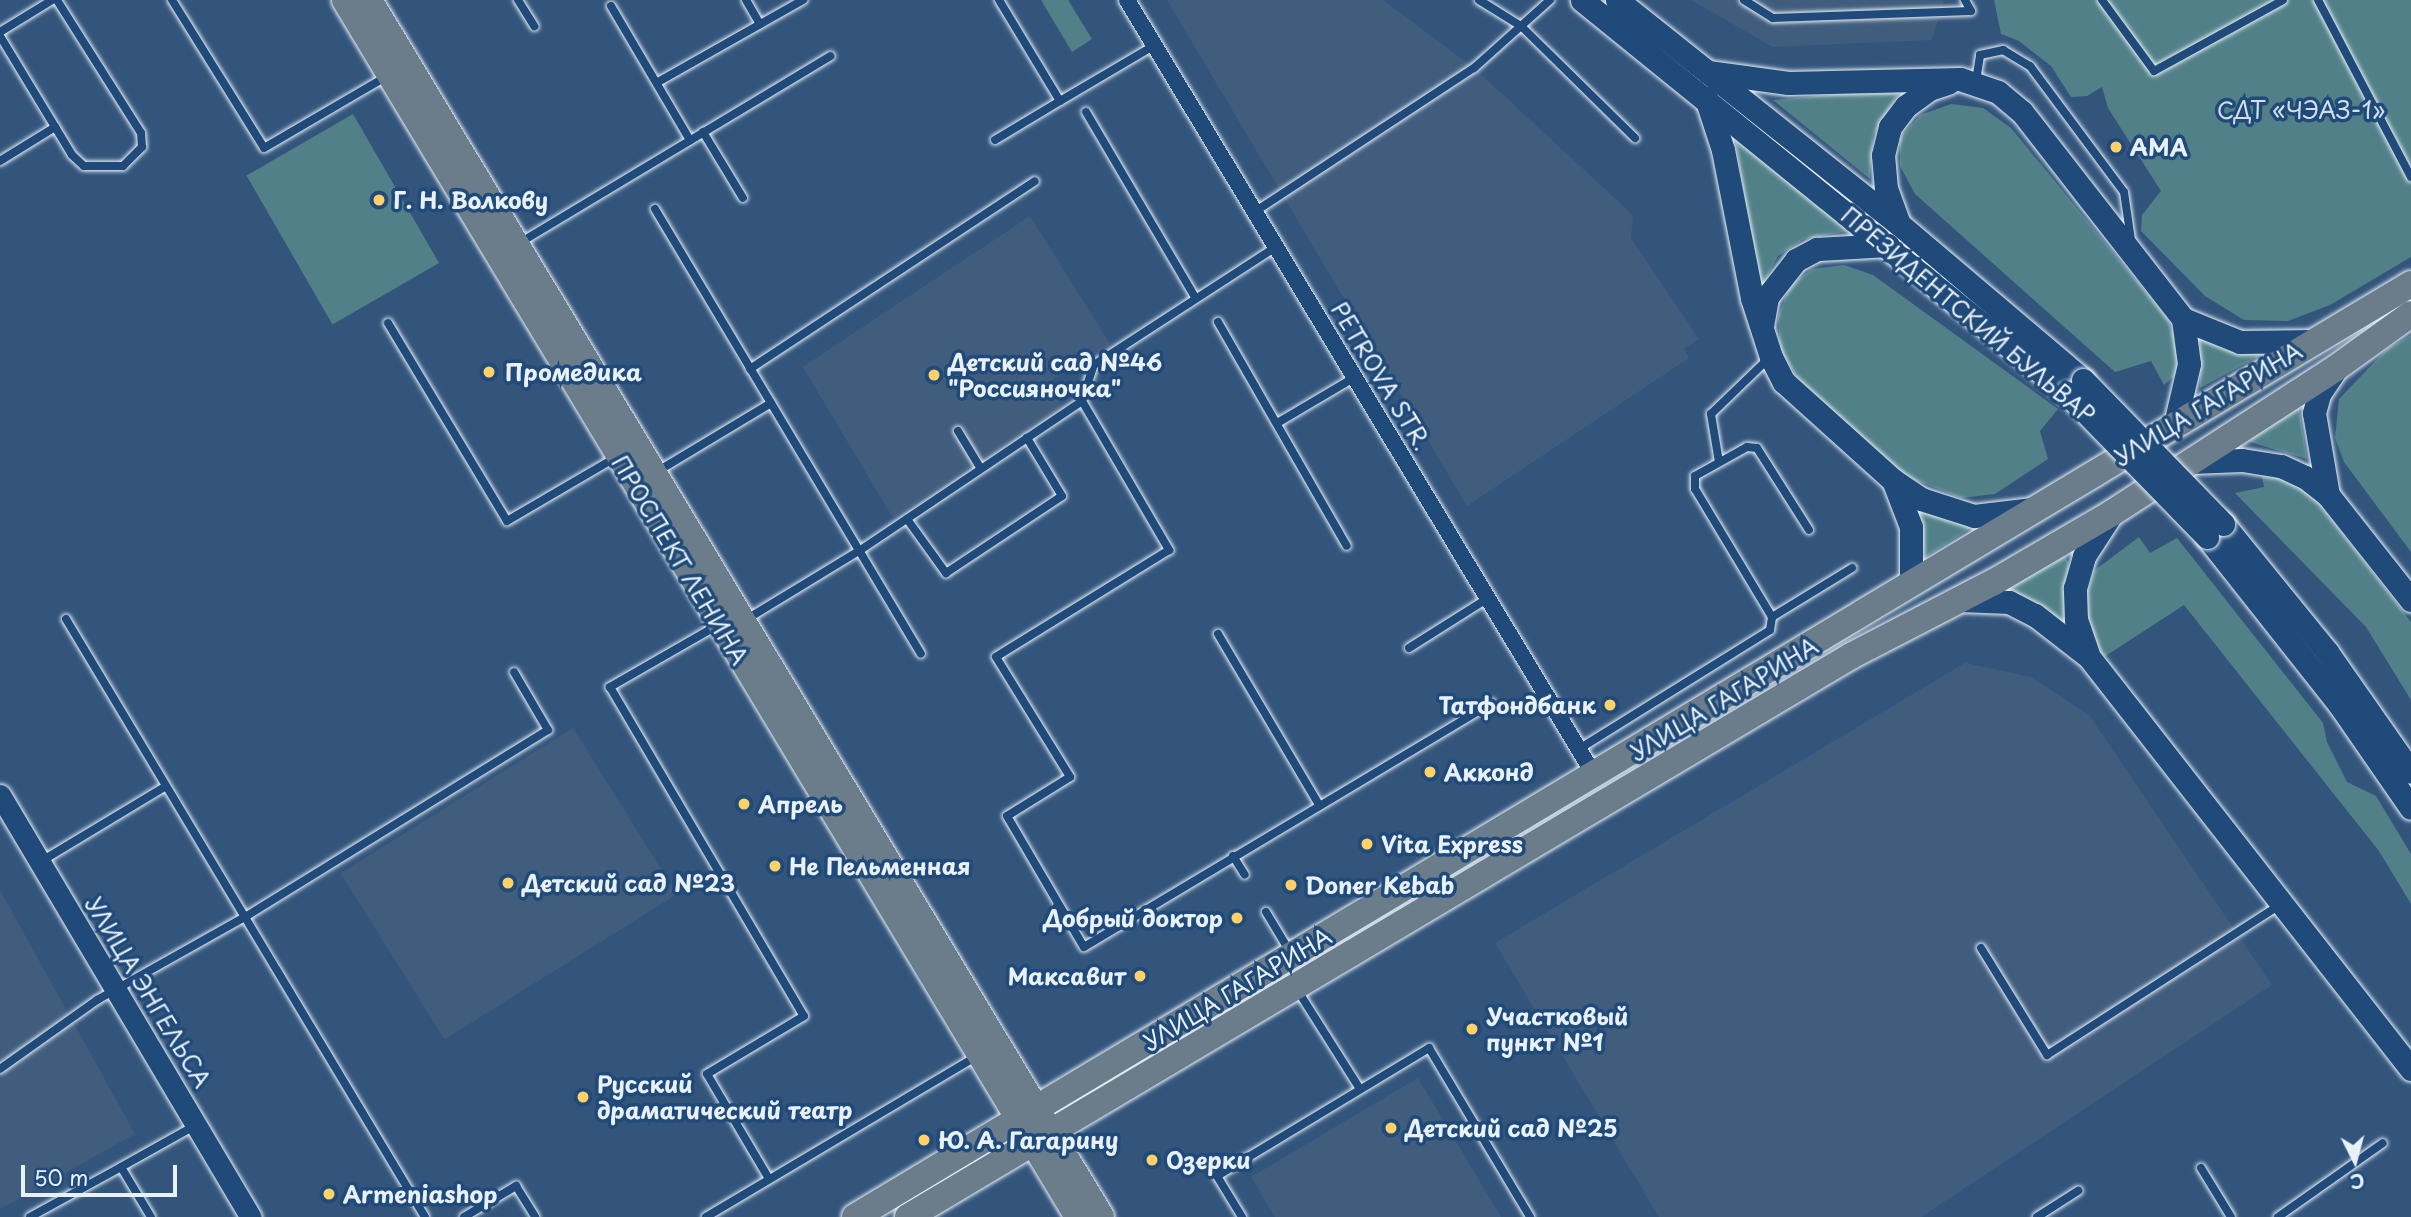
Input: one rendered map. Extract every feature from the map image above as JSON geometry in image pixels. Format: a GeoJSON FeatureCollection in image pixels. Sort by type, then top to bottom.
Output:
{"type":"FeatureCollection","features":[{"type":"Feature","properties":{"kind":"main road","name":"ПРОСПЕКТ ЛЕНИНА"},"geometry":{"type":"LineString","coordinates":[[345,0],[618,457],[731,623],[1026,1114]]}},
{"type":"Feature","properties":{"kind":"main road","name":"ПРОСПЕКТ ЛЕНИНА"},"geometry":{"type":"LineString","coordinates":[[369,0],[653,475],[731,623],[978,1056],[1026,1114]]}},
{"type":"Feature","properties":{"kind":"main road","name":"ПРЕЗИДЕНТСКИЙ БУЛЬВАР"},"geometry":{"type":"LineString","coordinates":[[1582,0],[1888,245],[2075,387]]}},
{"type":"Feature","properties":{"kind":"main road","name":"ПРЕЗИДЕНТСКИЙ БУЛЬВАР"},"geometry":{"type":"LineString","coordinates":[[1616,0],[1899,224],[2075,387],[2215,531],[2327,652],[2411,772]]}},
{"type":"Feature","properties":{"kind":"main road"},"geometry":{"type":"LineString","coordinates":[[1708,72],[1788,83],[1968,80],[2022,112],[2132,250],[2183,319],[2189,364],[2175,424]]}},
{"type":"Feature","properties":{"kind":"main road"},"geometry":{"type":"LineString","coordinates":[[1899,224],[1885,178],[1883,155],[1890,127],[1906,106],[1929,89],[1968,80]]}},
{"type":"Feature","properties":{"kind":"main road"},"geometry":{"type":"LineString","coordinates":[[1706,98],[1723,150],[1762,329],[1770,357],[1784,382],[1805,404],[1893,480],[1921,499],[1974,516],[2039,507]]}},
{"type":"Feature","properties":{"kind":"main road"},"geometry":{"type":"LineString","coordinates":[[1762,329],[1767,297],[1796,260],[1817,249],[1888,245]]}},
{"type":"Feature","properties":{"kind":"main road","name":"УЛИЦА ГАГАРИНА"},"geometry":{"type":"LineString","coordinates":[[908,1217],[1295,986],[1911,582],[2411,284]]}},
{"type":"Feature","properties":{"kind":"main road","name":"УЛИЦА ГАГАРИНА"},"geometry":{"type":"LineString","coordinates":[[855,1217],[1293,956],[1602,787],[1959,600],[2112,513],[2336,368],[2411,314]]}},
{"type":"Feature","properties":{"kind":"main road"},"geometry":{"type":"LineString","coordinates":[[2183,319],[2240,342],[2313,341]]}},
{"type":"Feature","properties":{"kind":"main road"},"geometry":{"type":"LineString","coordinates":[[2328,495],[2314,413],[2319,394],[2336,368]]}},
{"type":"Feature","properties":{"kind":"main road"},"geometry":{"type":"LineString","coordinates":[[2191,462],[2242,460],[2281,466],[2328,495],[2411,600]]}},
{"type":"Feature","properties":{"kind":"main road"},"geometry":{"type":"LineString","coordinates":[[1893,480],[1911,527],[1911,582]]}},
{"type":"Feature","properties":{"kind":"main road"},"geometry":{"type":"LineString","coordinates":[[2089,657],[2077,620],[2075,587],[2084,556],[2112,513]]}},
{"type":"Feature","properties":{"kind":"main road","name":"ПРЕЗИДЕНТСКИЙ БУЛЬВАР"},"geometry":{"type":"LineString","coordinates":[[2215,531],[2411,808]]}},
{"type":"Feature","properties":{"kind":"main road"},"geometry":{"type":"LineString","coordinates":[[1959,600],[2009,602],[2035,615],[2089,657],[2411,1069]]}},
{"type":"Feature","properties":{"kind":"main road"},"geometry":{"type":"LineString","coordinates":[[1026,1114],[1101,1217]]}},
{"type":"Feature","properties":{"kind":"main road"},"geometry":{"type":"LineString","coordinates":[[1041,1138],[1078,1217]]}},
{"type":"Feature","properties":{"kind":"street","name":"PETROVA STR."},"geometry":{"type":"LineString","coordinates":[[1127,0],[1602,787]]}},
{"type":"Feature","properties":{"kind":"street","name":"УЛИЦА ЭНГЕЛЬСА"},"geometry":{"type":"LineString","coordinates":[[0,795],[251,1217]]}},
{"type":"Feature","properties":{"kind":"lane"},"geometry":{"type":"LineString","coordinates":[[55,0],[134,117],[142,147],[123,166],[84,166],[55,127],[0,34],[55,0]]}},
{"type":"Feature","properties":{"kind":"lane"},"geometry":{"type":"LineString","coordinates":[[172,0],[264,148],[390,74]]}},
{"type":"Feature","properties":{"kind":"lane"},"geometry":{"type":"LineString","coordinates":[[518,0],[534,26]]}},
{"type":"Feature","properties":{"kind":"lane"},"geometry":{"type":"LineString","coordinates":[[746,0],[760,24]]}},
{"type":"Feature","properties":{"kind":"lane"},"geometry":{"type":"LineString","coordinates":[[658,82],[803,0]]}},
{"type":"Feature","properties":{"kind":"lane"},"geometry":{"type":"LineString","coordinates":[[999,0],[1060,101]]}},
{"type":"Feature","properties":{"kind":"lane"},"geometry":{"type":"LineString","coordinates":[[1479,0],[1521,26],[1635,138]]}},
{"type":"Feature","properties":{"kind":"lane"},"geometry":{"type":"LineString","coordinates":[[1256,211],[1474,68],[1550,0]]}},
{"type":"Feature","properties":{"kind":"lane"},"geometry":{"type":"LineString","coordinates":[[1744,0],[1773,18],[1971,11],[1965,0]]}},
{"type":"Feature","properties":{"kind":"lane"},"geometry":{"type":"LineString","coordinates":[[2102,0],[2154,71],[2283,0]]}},
{"type":"Feature","properties":{"kind":"lane"},"geometry":{"type":"LineString","coordinates":[[2318,0],[2411,177]]}},
{"type":"Feature","properties":{"kind":"lane"},"geometry":{"type":"LineString","coordinates":[[611,6],[690,140]]}},
{"type":"Feature","properties":{"kind":"lane"},"geometry":{"type":"LineString","coordinates":[[995,140],[1155,45]]}},
{"type":"Feature","properties":{"kind":"lane"},"geometry":{"type":"LineString","coordinates":[[1968,80],[1980,55],[2003,50],[2030,66],[2124,192],[2132,250]]}},
{"type":"Feature","properties":{"kind":"lane"},"geometry":{"type":"LineString","coordinates":[[516,246],[830,56]]}},
{"type":"Feature","properties":{"kind":"lane"},"geometry":{"type":"LineString","coordinates":[[1086,112],[1195,297]]}},
{"type":"Feature","properties":{"kind":"lane"},"geometry":{"type":"LineString","coordinates":[[0,161],[55,127]]}},
{"type":"Feature","properties":{"kind":"lane"},"geometry":{"type":"LineString","coordinates":[[703,132],[743,198]]}},
{"type":"Feature","properties":{"kind":"lane"},"geometry":{"type":"LineString","coordinates":[[750,369],[1035,181]]}},
{"type":"Feature","properties":{"kind":"lane"},"geometry":{"type":"LineString","coordinates":[[655,209],[921,654]]}},
{"type":"Feature","properties":{"kind":"lane"},"geometry":{"type":"LineString","coordinates":[[769,1180],[707,1074],[804,1016],[610,687],[859,551],[1082,401],[1094,365],[1277,246]]}},
{"type":"Feature","properties":{"kind":"lane"},"geometry":{"type":"LineString","coordinates":[[1218,322],[1279,422],[1347,546]]}},
{"type":"Feature","properties":{"kind":"lane"},"geometry":{"type":"LineString","coordinates":[[388,323],[507,521],[618,457]]}},
{"type":"Feature","properties":{"kind":"lane"},"geometry":{"type":"LineString","coordinates":[[1720,462],[1711,414],[1770,357]]}},
{"type":"Feature","properties":{"kind":"lane"},"geometry":{"type":"LineString","coordinates":[[1279,422],[1355,377]]}},
{"type":"Feature","properties":{"kind":"lane"},"geometry":{"type":"LineString","coordinates":[[1082,401],[1169,550],[996,657],[1070,777],[1007,816],[1084,947],[1492,703]]}},
{"type":"Feature","properties":{"kind":"lane"},"geometry":{"type":"LineString","coordinates":[[653,475],[771,403]]}},
{"type":"Feature","properties":{"kind":"lane"},"geometry":{"type":"LineString","coordinates":[[958,431],[981,469]]}},
{"type":"Feature","properties":{"kind":"lane"},"geometry":{"type":"LineString","coordinates":[[907,519],[946,573],[1062,496],[1027,438]]}},
{"type":"Feature","properties":{"kind":"lane"},"geometry":{"type":"LineString","coordinates":[[1578,749],[1770,630],[1772,617],[1695,489],[1695,476],[1747,447],[1757,448],[1809,530]]}},
{"type":"Feature","properties":{"kind":"lane"},"geometry":{"type":"LineString","coordinates":[[1772,617],[1852,568]]}},
{"type":"Feature","properties":{"kind":"lane"},"geometry":{"type":"LineString","coordinates":[[1409,648],[1488,597]]}},
{"type":"Feature","properties":{"kind":"lane"},"geometry":{"type":"LineString","coordinates":[[66,619],[425,1217]]}},
{"type":"Feature","properties":{"kind":"lane"},"geometry":{"type":"LineString","coordinates":[[1218,634],[1319,805]]}},
{"type":"Feature","properties":{"kind":"lane"},"geometry":{"type":"LineString","coordinates":[[0,1069],[116,989],[245,917],[548,730],[514,672]]}},
{"type":"Feature","properties":{"kind":"lane"},"geometry":{"type":"LineString","coordinates":[[40,862],[166,786]]}},
{"type":"Feature","properties":{"kind":"lane"},"geometry":{"type":"LineString","coordinates":[[1233,856],[1245,875]]}},
{"type":"Feature","properties":{"kind":"lane"},"geometry":{"type":"LineString","coordinates":[[1981,948],[2047,1055],[2282,904]]}},
{"type":"Feature","properties":{"kind":"lane"},"geometry":{"type":"LineString","coordinates":[[1266,912],[1293,956]]}},
{"type":"Feature","properties":{"kind":"lane"},"geometry":{"type":"LineString","coordinates":[[1295,986],[1360,1089]]}},
{"type":"Feature","properties":{"kind":"lane"},"geometry":{"type":"LineString","coordinates":[[1242,1217],[1217,1176],[1429,1048],[1530,1217]]}},
{"type":"Feature","properties":{"kind":"lane"},"geometry":{"type":"LineString","coordinates":[[706,1217],[978,1056]]}},
{"type":"Feature","properties":{"kind":"lane"},"geometry":{"type":"LineString","coordinates":[[30,1217],[196,1125]]}},
{"type":"Feature","properties":{"kind":"lane"},"geometry":{"type":"LineString","coordinates":[[2278,1217],[2384,1143]]}},
{"type":"Feature","properties":{"kind":"lane"},"geometry":{"type":"LineString","coordinates":[[121,1167],[151,1217]]}},
{"type":"Feature","properties":{"kind":"lane"},"geometry":{"type":"LineString","coordinates":[[2201,1168],[2231,1217]]}},
{"type":"Feature","properties":{"kind":"lane"},"geometry":{"type":"LineString","coordinates":[[464,1217],[516,1186],[536,1217]]}},
{"type":"Feature","properties":{"kind":"lane"},"geometry":{"type":"LineString","coordinates":[[2037,1217],[2078,1191]]}},
{"type":"Feature","properties":{"kind":"shaded area"},"geometry":{"type":"Polygon","coordinates":[[[1167,0],[1383,0],[1474,68],[1633,215],[1631,238],[1699,339],[1684,349],[1689,358],[1467,506],[1167,0]]]}},
{"type":"Feature","properties":{"kind":"shaded area"},"geometry":{"type":"Polygon","coordinates":[[[1691,0],[1944,1],[1932,40],[1773,47],[1691,0]]]}},
{"type":"Feature","properties":{"kind":"shaded area","name":"Детский сад №46 \"Россияночка\""},"geometry":{"type":"Polygon","coordinates":[[[1030,216],[1110,344],[1048,383],[1062,406],[893,518],[803,367],[1030,216]]]}},
{"type":"Feature","properties":{"kind":"shaded area"},"geometry":{"type":"Polygon","coordinates":[[[1965,663],[2031,677],[2089,715],[2272,985],[1921,1217],[1659,1217],[1495,943],[1965,663]]]}},
{"type":"Feature","properties":{"kind":"shaded area","name":"Детский сад №23"},"geometry":{"type":"Polygon","coordinates":[[[573,728],[677,894],[444,1039],[341,873],[573,728]]]}},
{"type":"Feature","properties":{"kind":"shaded area"},"geometry":{"type":"Polygon","coordinates":[[[0,890],[135,1134],[0,1209],[0,890]]]}},
{"type":"Feature","properties":{"kind":"shaded area","name":"Детский сад №25"},"geometry":{"type":"Polygon","coordinates":[[[1418,1078],[1501,1217],[1275,1217],[1251,1177],[1418,1078]]]}},
{"type":"Feature","properties":{"kind":"green space"},"geometry":{"type":"Polygon","coordinates":[[[1041,0],[1068,0],[1092,39],[1072,52],[1041,0]]]}},
{"type":"Feature","properties":{"kind":"green space","name":"СДТ «ЧЭАЗ-1»"},"geometry":{"type":"Polygon","coordinates":[[[1994,0],[2411,0],[2411,257],[2330,305],[2288,321],[2244,320],[2205,296],[2141,231],[2142,215],[2161,191],[2108,108],[2102,87],[2087,96],[2071,97],[2051,66],[2019,41],[2001,34],[1994,0]]]}},
{"type":"Feature","properties":{"kind":"green space"},"geometry":{"type":"Polygon","coordinates":[[[1901,89],[1873,136],[1870,179],[1773,100],[1901,89]]]}},
{"type":"Feature","properties":{"kind":"green space"},"geometry":{"type":"Polygon","coordinates":[[[1951,104],[1983,108],[2011,128],[2167,318],[2176,339],[2180,371],[2164,385],[2151,361],[2115,372],[1915,194],[1900,166],[1900,138],[1920,115],[1951,104]]]}},
{"type":"Feature","properties":{"kind":"green space"},"geometry":{"type":"Polygon","coordinates":[[[353,114],[439,263],[332,324],[246,176],[353,114]]]}},
{"type":"Feature","properties":{"kind":"green space"},"geometry":{"type":"Polygon","coordinates":[[[1735,137],[1849,231],[1804,239],[1778,256],[1760,290],[1735,137]]]}},
{"type":"Feature","properties":{"kind":"green space"},"geometry":{"type":"Polygon","coordinates":[[[1844,265],[1873,275],[2058,409],[2040,431],[2048,459],[1995,494],[1961,498],[1900,474],[1804,389],[1780,349],[1778,316],[1790,285],[1812,269],[1844,265]]]}},
{"type":"Feature","properties":{"kind":"green space"},"geometry":{"type":"Polygon","coordinates":[[[2411,335],[2411,552],[2344,462],[2335,438],[2339,399],[2386,350],[2411,335]]]}},
{"type":"Feature","properties":{"kind":"green space"},"geometry":{"type":"Polygon","coordinates":[[[2200,336],[2259,354],[2259,356],[2200,388],[2200,336]]]}},
{"type":"Feature","properties":{"kind":"green space"},"geometry":{"type":"Polygon","coordinates":[[[2299,406],[2307,459],[2250,442],[2252,436],[2299,406]]]}},
{"type":"Feature","properties":{"kind":"green space"},"geometry":{"type":"Polygon","coordinates":[[[2262,475],[2292,481],[2313,496],[2411,622],[2411,700],[2366,627],[2235,493],[2264,487],[2262,475]]]}},
{"type":"Feature","properties":{"kind":"green space"},"geometry":{"type":"Polygon","coordinates":[[[1913,503],[1977,524],[1925,557],[1913,503]]]}},
{"type":"Feature","properties":{"kind":"green space"},"geometry":{"type":"Polygon","coordinates":[[[2139,537],[2150,553],[2177,538],[2323,723],[2327,742],[2347,782],[2376,796],[2411,854],[2411,904],[2379,851],[2184,605],[2101,659],[2087,614],[2087,594],[2095,570],[2139,537]]]}},
{"type":"Feature","properties":{"kind":"green space"},"geometry":{"type":"Polygon","coordinates":[[[2064,553],[2069,564],[2065,603],[2073,635],[2005,589],[2064,553]]]}},
{"type":"Feature","properties":{"kind":"place","name":"АМА"},"geometry":{"type":"Point","coordinates":[2116,147]}},
{"type":"Feature","properties":{"kind":"place","name":"Г. Н. Волкову"},"geometry":{"type":"Point","coordinates":[379,200]}},
{"type":"Feature","properties":{"kind":"place","name":"Промедика"},"geometry":{"type":"Point","coordinates":[489,372]}},
{"type":"Feature","properties":{"kind":"place","name":"Детский сад №46 \"Россияночка\""},"geometry":{"type":"Point","coordinates":[934,375]}},
{"type":"Feature","properties":{"kind":"place","name":"Татфондбанк"},"geometry":{"type":"Point","coordinates":[1610,705]}},
{"type":"Feature","properties":{"kind":"place","name":"Акконд"},"geometry":{"type":"Point","coordinates":[1430,772]}},
{"type":"Feature","properties":{"kind":"place","name":"Апрель"},"geometry":{"type":"Point","coordinates":[744,804]}},
{"type":"Feature","properties":{"kind":"place","name":"Vita Express"},"geometry":{"type":"Point","coordinates":[1367,844]}},
{"type":"Feature","properties":{"kind":"place","name":"Не Пельменная"},"geometry":{"type":"Point","coordinates":[775,866]}},
{"type":"Feature","properties":{"kind":"place","name":"Детский сад №23"},"geometry":{"type":"Point","coordinates":[508,883]}},
{"type":"Feature","properties":{"kind":"place","name":"Doner Kebab"},"geometry":{"type":"Point","coordinates":[1291,885]}},
{"type":"Feature","properties":{"kind":"place","name":"Добрый доктор"},"geometry":{"type":"Point","coordinates":[1237,918]}},
{"type":"Feature","properties":{"kind":"place","name":"Максавит"},"geometry":{"type":"Point","coordinates":[1140,976]}},
{"type":"Feature","properties":{"kind":"place","name":"Участковый пункт №1"},"geometry":{"type":"Point","coordinates":[1472,1029]}},
{"type":"Feature","properties":{"kind":"place","name":"Русский драматический театр"},"geometry":{"type":"Point","coordinates":[583,1097]}},
{"type":"Feature","properties":{"kind":"place","name":"Детский сад №25"},"geometry":{"type":"Point","coordinates":[1391,1128]}},
{"type":"Feature","properties":{"kind":"place","name":"Ю. А. Гагарину"},"geometry":{"type":"Point","coordinates":[924,1140]}},
{"type":"Feature","properties":{"kind":"place","name":"Озерки"},"geometry":{"type":"Point","coordinates":[1152,1160]}},
{"type":"Feature","properties":{"kind":"place","name":"Armeniashop"},"geometry":{"type":"Point","coordinates":[329,1194]}}]}
